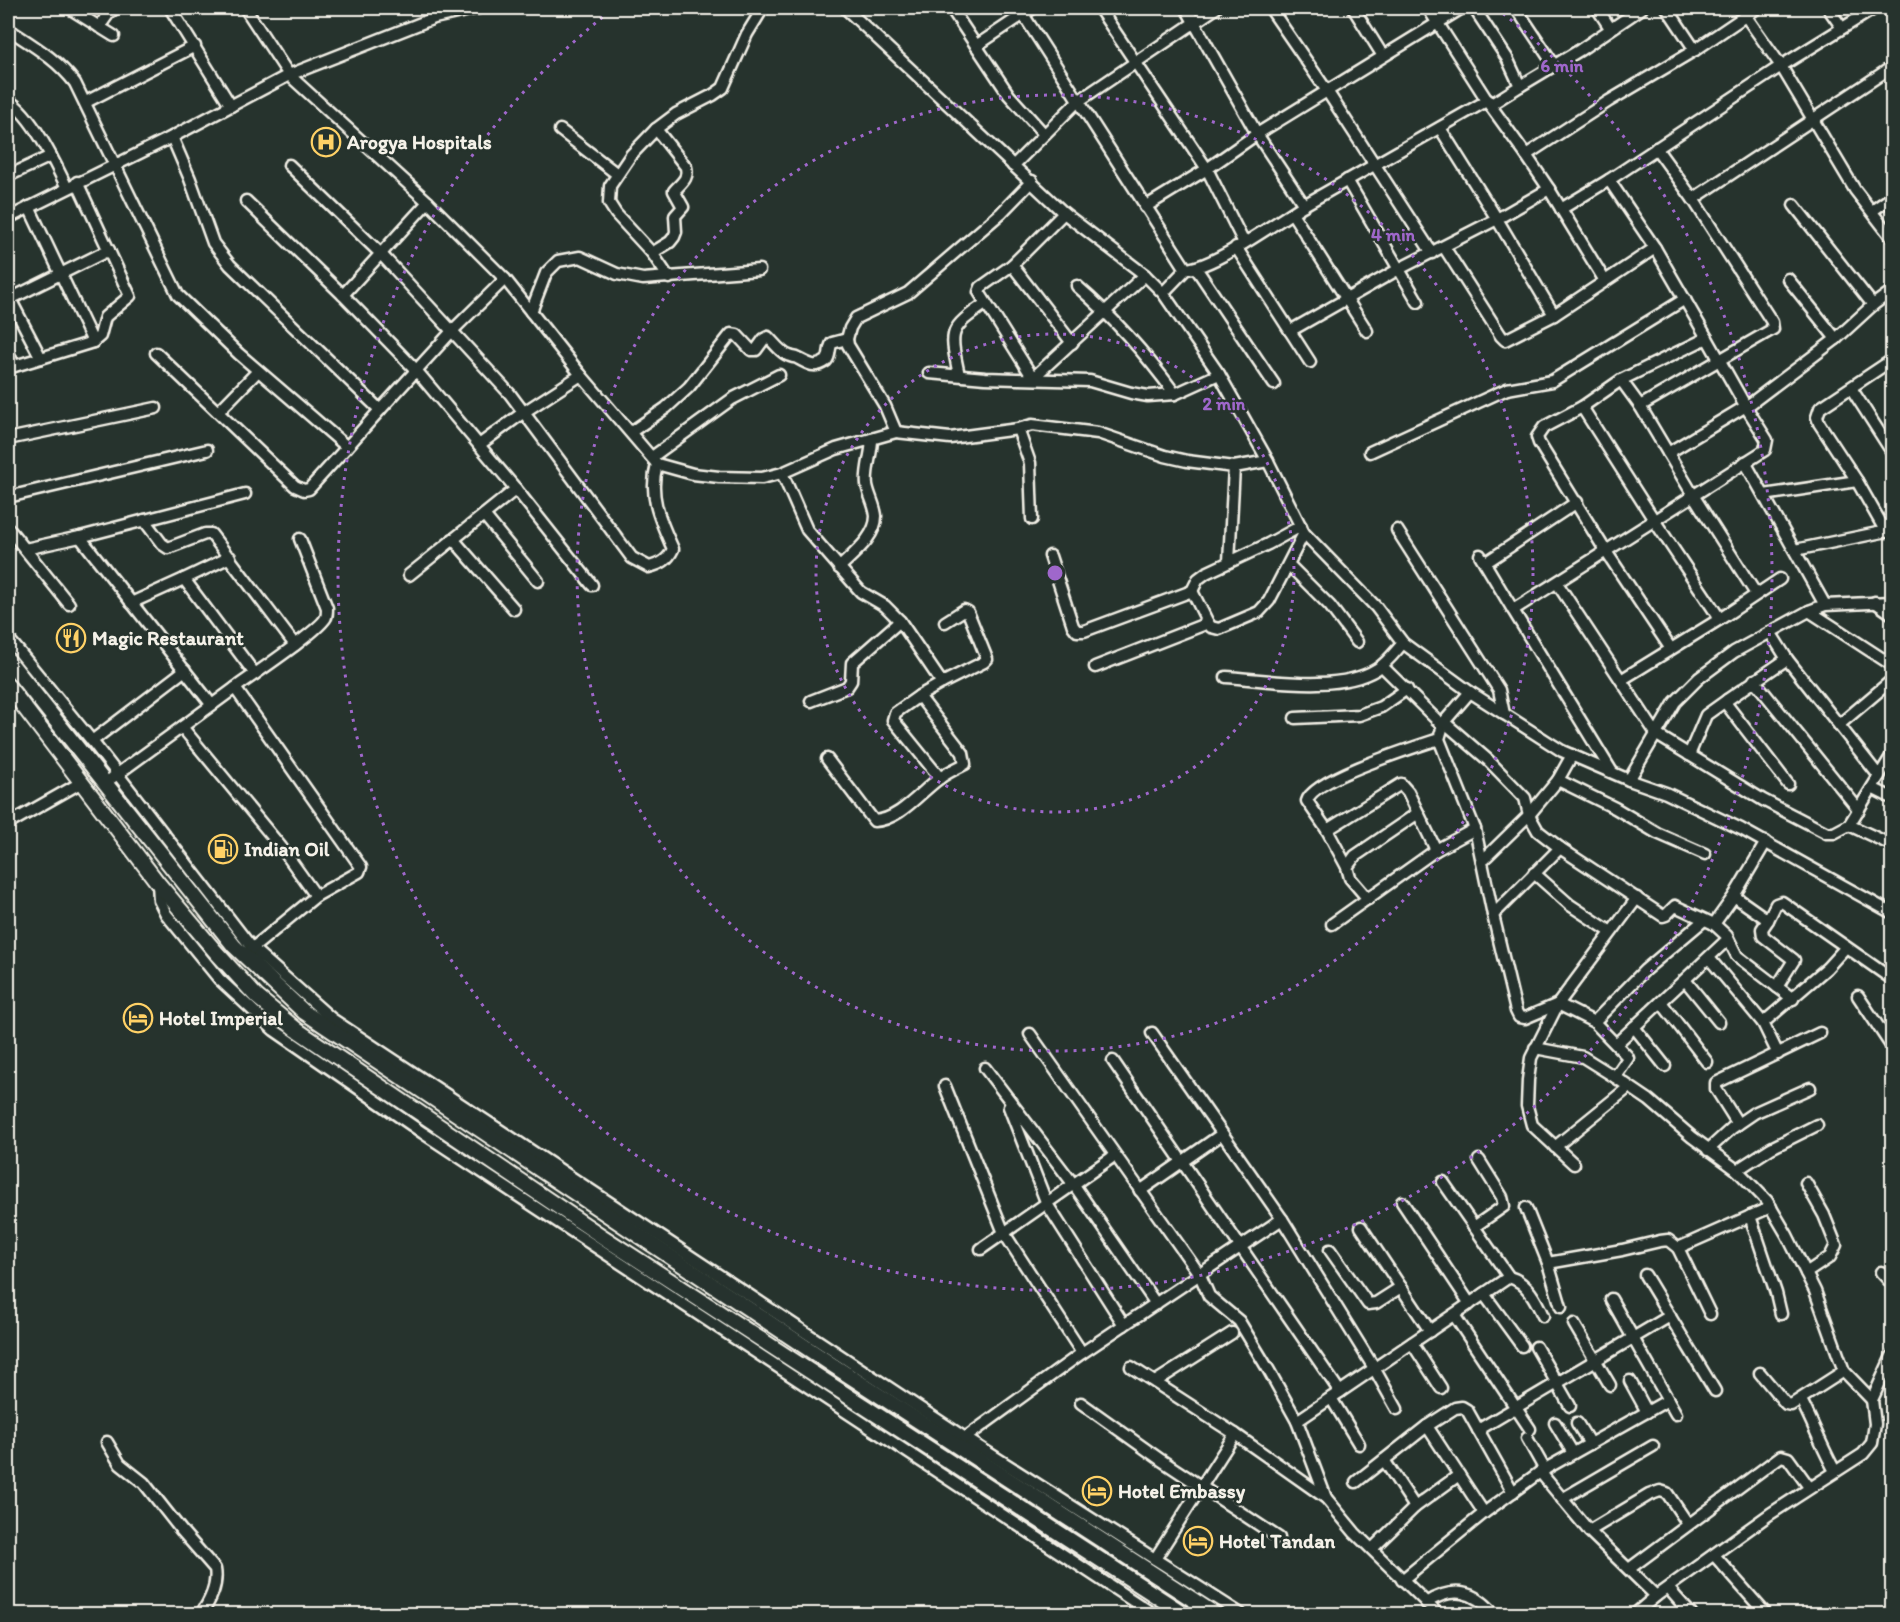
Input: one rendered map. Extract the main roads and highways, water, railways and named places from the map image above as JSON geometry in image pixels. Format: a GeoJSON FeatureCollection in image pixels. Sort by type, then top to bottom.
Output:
{"type":"FeatureCollection","features":[{"type":"Feature","properties":{"kind":"main road"},"geometry":{"type":"LineString","coordinates":[[8,660],[105,784],[248,952],[304,1012],[840,1371],[1215,1614]]}},
{"type":"Feature","properties":{"kind":"main road"},"geometry":{"type":"LineString","coordinates":[[8,686],[158,883],[215,951],[250,989],[297,1030],[603,1237],[1184,1614]]}},
{"type":"Feature","properties":{"kind":"place","name":"Arogya Hospitals"},"geometry":{"type":"Point","coordinates":[326,142]}},
{"type":"Feature","properties":{"kind":"place","name":"Magic Restaurant"},"geometry":{"type":"Point","coordinates":[71,638]}},
{"type":"Feature","properties":{"kind":"place","name":"Indian Oil"},"geometry":{"type":"Point","coordinates":[223,849]}},
{"type":"Feature","properties":{"kind":"place","name":"Hotel Imperial"},"geometry":{"type":"Point","coordinates":[138,1018]}},
{"type":"Feature","properties":{"kind":"place","name":"Hotel Embassy"},"geometry":{"type":"Point","coordinates":[1097,1491]}},
{"type":"Feature","properties":{"kind":"place","name":"Hotel Tandan"},"geometry":{"type":"Point","coordinates":[1198,1541]}}]}
